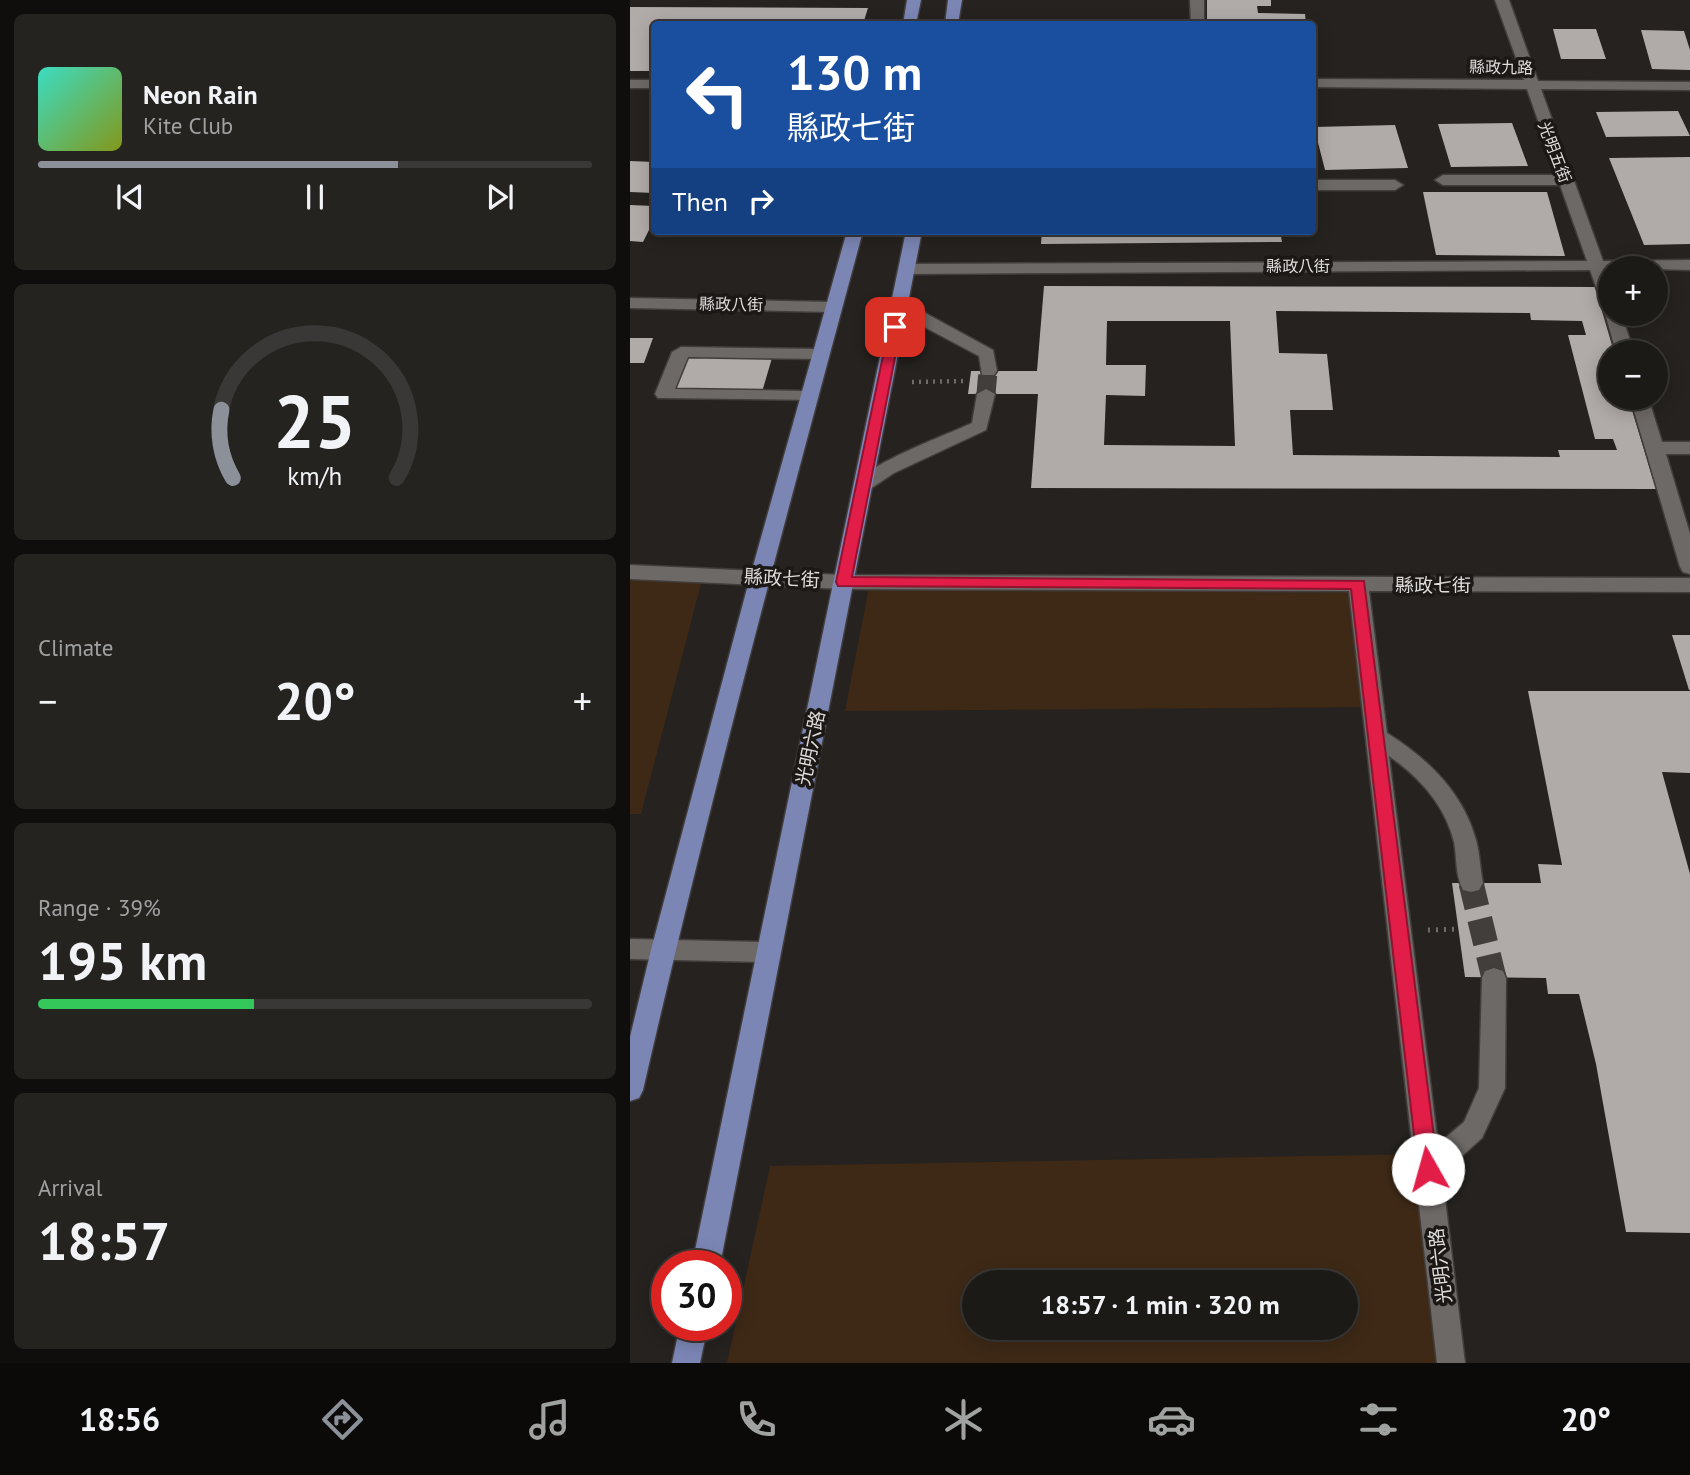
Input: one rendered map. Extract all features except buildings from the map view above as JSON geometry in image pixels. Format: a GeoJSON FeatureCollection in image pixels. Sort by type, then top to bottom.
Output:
{"type":"FeatureCollection","features":[{"type":"Feature","properties":{"kind":"main road"},"geometry":{"type":"LineString","coordinates":[[910,21],[914,0]]}},
{"type":"Feature","properties":{"kind":"main road"},"geometry":{"type":"LineString","coordinates":[[952,21],[955,0]]}},
{"type":"Feature","properties":{"kind":"main road"},"geometry":{"type":"LineString","coordinates":[[630,1090],[663,950],[760,578],[819,354],[854,235]]}},
{"type":"Feature","properties":{"kind":"main road","name":"光明六路"},"geometry":{"type":"LineString","coordinates":[[709,1250],[913,235]]}},
{"type":"Feature","properties":{"kind":"main road"},"geometry":{"type":"LineString","coordinates":[[686,1363],[691,1341]]}},
{"type":"Feature","properties":{"kind":"street"},"geometry":{"type":"LineString","coordinates":[[1197,0],[1198,21]]}},
{"type":"Feature","properties":{"kind":"street","name":"光明五街"},"geometry":{"type":"LineString","coordinates":[[1502,0],[1598,267]]}},
{"type":"Feature","properties":{"kind":"street","name":"縣政九路"},"geometry":{"type":"LineString","coordinates":[[1316,83],[1690,86]]}},
{"type":"Feature","properties":{"kind":"street"},"geometry":{"type":"LineString","coordinates":[[630,84],[651,84]]}},
{"type":"Feature","properties":{"kind":"street"},"geometry":{"type":"LineString","coordinates":[[1443,180],[1566,180]]}},
{"type":"Feature","properties":{"kind":"street"},"geometry":{"type":"LineString","coordinates":[[1316,185],[1395,185]]}},
{"type":"Feature","properties":{"kind":"street","name":"縣政八街"},"geometry":{"type":"LineString","coordinates":[[906,269],[1690,265]]}},
{"type":"Feature","properties":{"kind":"street"},"geometry":{"type":"LineString","coordinates":[[900,300],[920,318],[987,354],[988,371]]}},
{"type":"Feature","properties":{"kind":"street","name":"縣政八街"},"geometry":{"type":"LineString","coordinates":[[630,303],[832,307]]}},
{"type":"Feature","properties":{"kind":"street"},"geometry":{"type":"LineString","coordinates":[[808,396],[664,394],[681,352],[819,354]]}},
{"type":"Feature","properties":{"kind":"street"},"geometry":{"type":"LineString","coordinates":[[863,485],[887,469],[980,426],[986,394]]}},
{"type":"Feature","properties":{"kind":"street"},"geometry":{"type":"LineString","coordinates":[[1643,410],[1690,567]]}},
{"type":"Feature","properties":{"kind":"street"},"geometry":{"type":"LineString","coordinates":[[1655,448],[1690,448]]}},
{"type":"Feature","properties":{"kind":"street","name":"縣政七街"},"geometry":{"type":"LineString","coordinates":[[630,572],[844,582],[1690,585]]}},
{"type":"Feature","properties":{"kind":"street","name":"光明六路"},"geometry":{"type":"LineString","coordinates":[[1358,584],[1451,1363]]}},
{"type":"Feature","properties":{"kind":"street"},"geometry":{"type":"LineString","coordinates":[[1376,737],[1411,758],[1432,778],[1462,830],[1471,883]]}},
{"type":"Feature","properties":{"kind":"street"},"geometry":{"type":"LineString","coordinates":[[630,949],[769,952]]}},
{"type":"Feature","properties":{"kind":"street"},"geometry":{"type":"LineString","coordinates":[[1428,1169],[1473,1130],[1492,1088],[1494,978]]}},
{"type":"Feature","properties":{"kind":"path"},"geometry":{"type":"LineString","coordinates":[[912,382],[969,380]]}},
{"type":"Feature","properties":{"kind":"shaded area"},"geometry":{"type":"Polygon","coordinates":[[[630,578],[702,580],[641,814],[630,814],[630,578]]]}},
{"type":"Feature","properties":{"kind":"shaded area"},"geometry":{"type":"Polygon","coordinates":[[[870,582],[1358,584],[1372,707],[845,711],[870,582]]]}},
{"type":"Feature","properties":{"kind":"shaded area"},"geometry":{"type":"Polygon","coordinates":[[[1426,1154],[1451,1363],[727,1363],[732,1341],[742,1341],[742,1294],[770,1166],[1426,1154]]]}},
{"type":"Feature","properties":{"kind":"tunnel"},"geometry":{"type":"LineString","coordinates":[[986,394],[988,371]]}},
{"type":"Feature","properties":{"kind":"tunnel"},"geometry":{"type":"LineString","coordinates":[[1471,883],[1494,978]]}},
{"type":"Feature","properties":{"kind":"route"},"geometry":{"type":"LineString","coordinates":[[895,327],[844,582],[1358,584],[1428,1169]]}}]}
